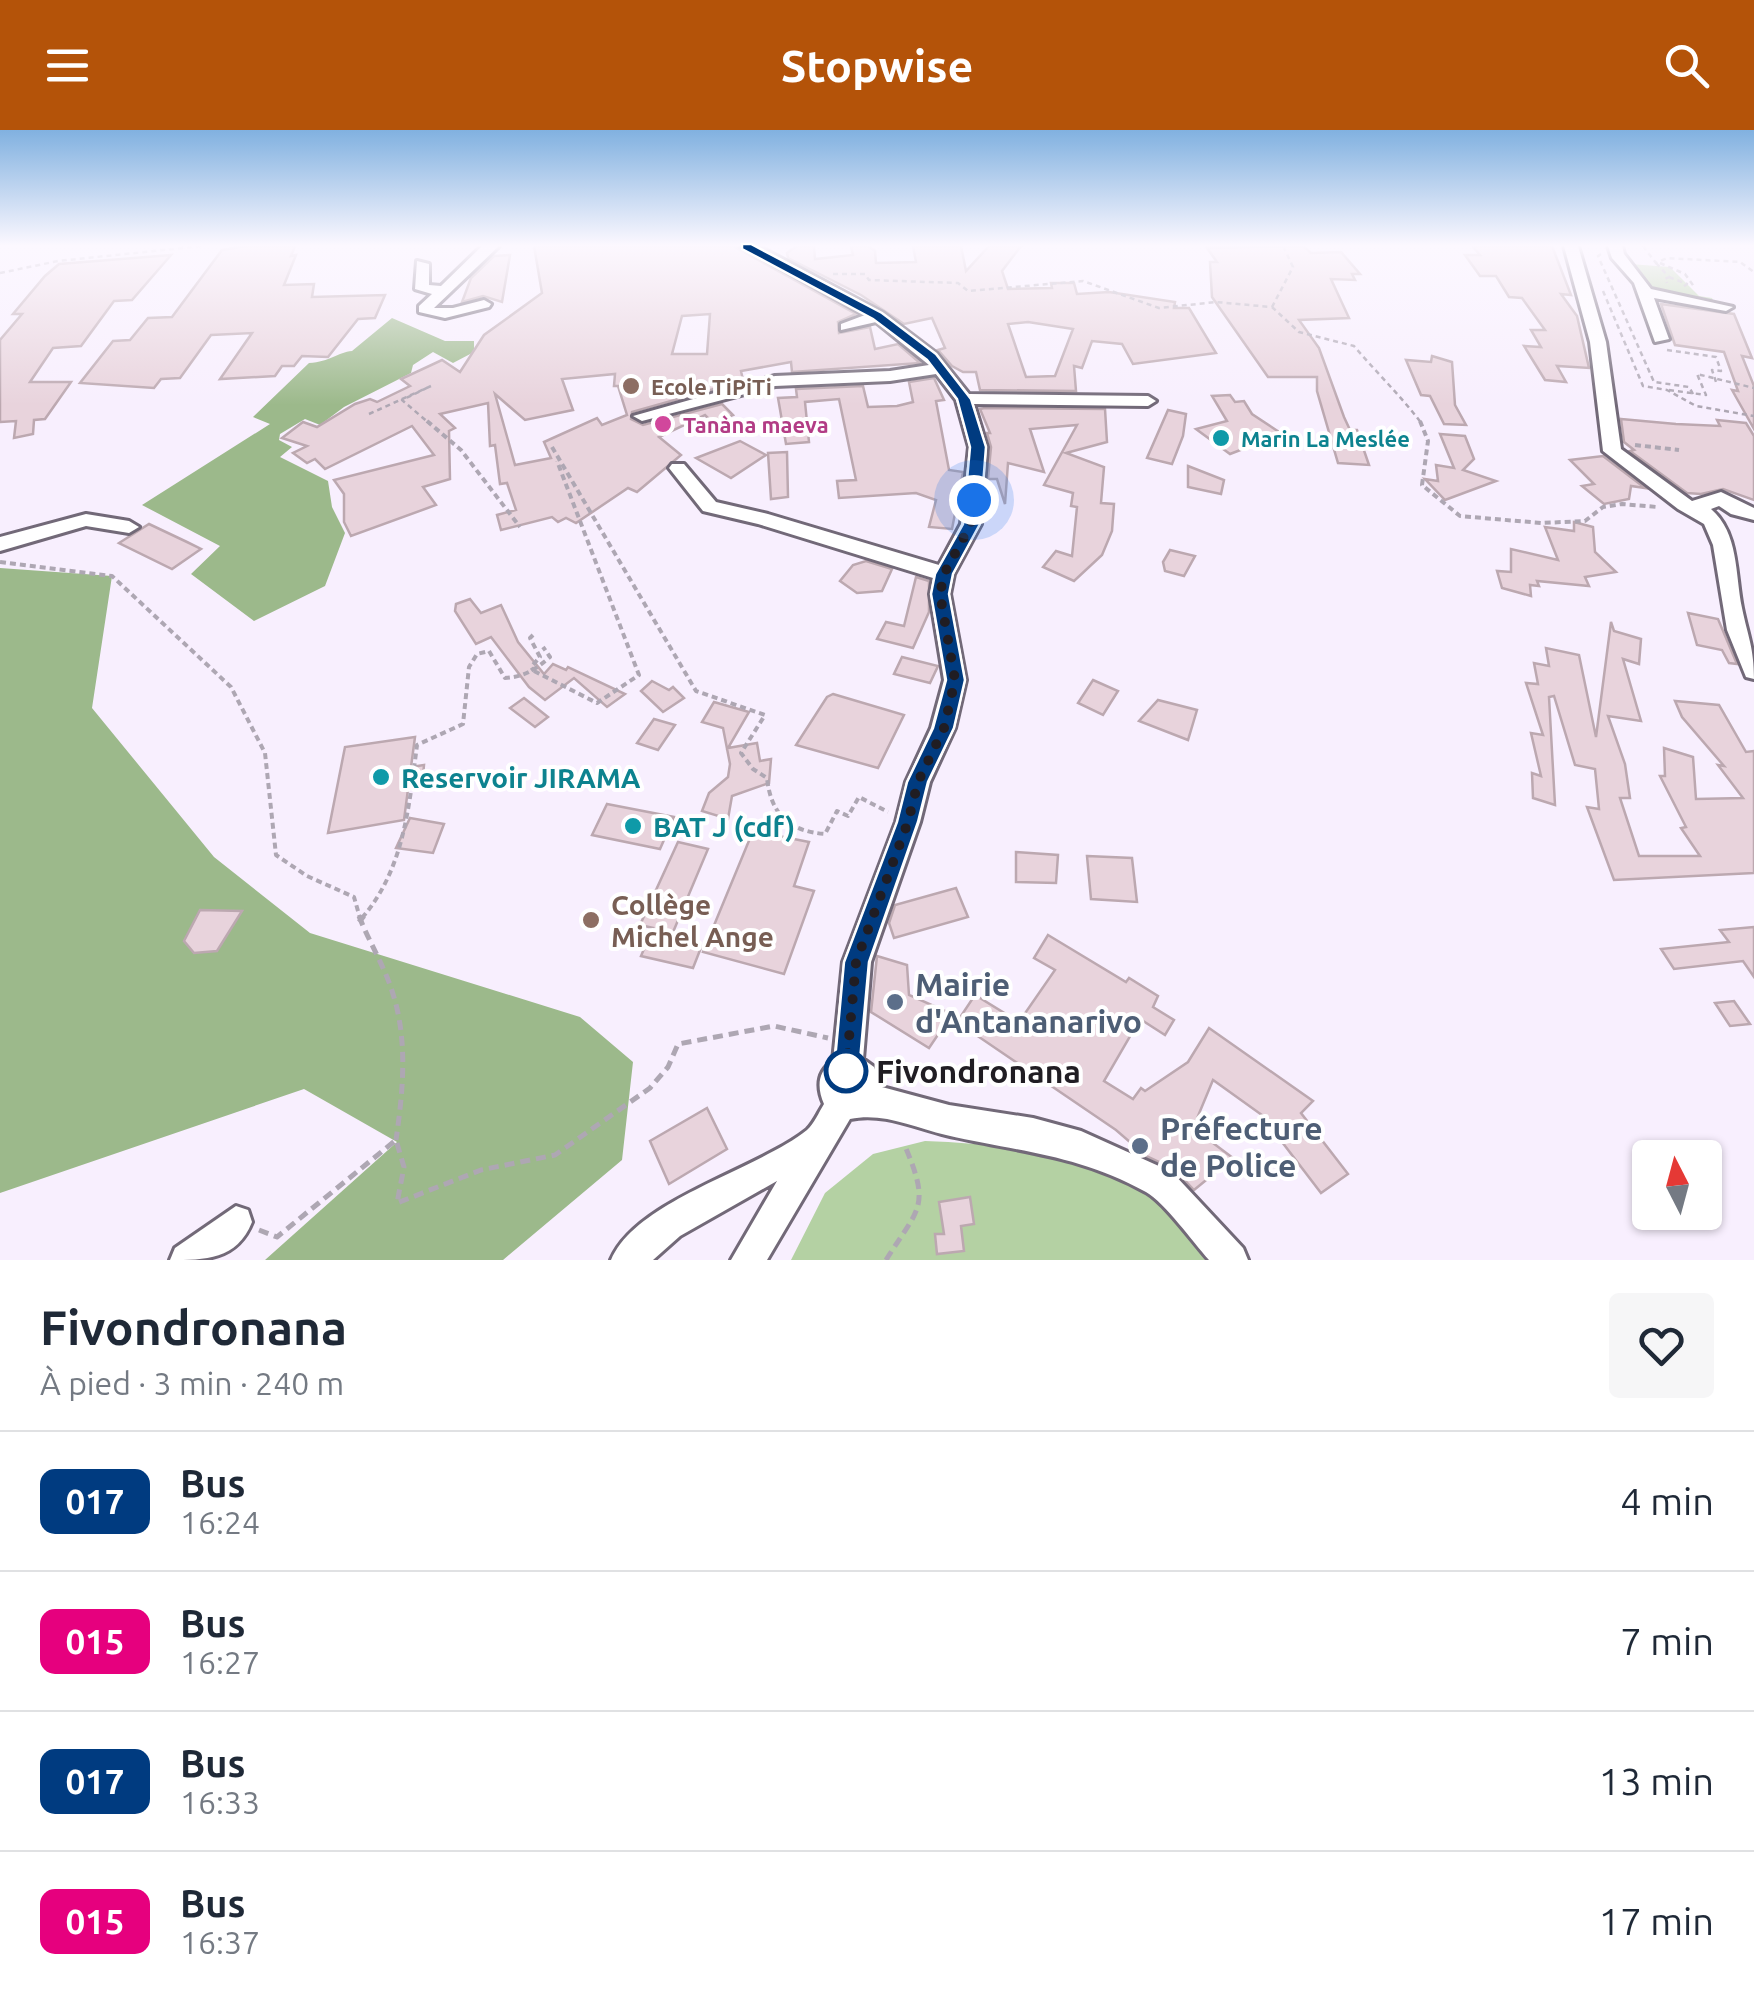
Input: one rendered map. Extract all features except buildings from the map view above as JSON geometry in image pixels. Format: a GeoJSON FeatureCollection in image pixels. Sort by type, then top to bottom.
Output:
{"type":"FeatureCollection","features":[{"type":"Feature","properties":{"kind":"street"},"geometry":{"type":"LineString","coordinates":[[436,299],[424,309],[426,312],[449,312],[484,304]]}},
{"type":"Feature","properties":{"kind":"street"},"geometry":{"type":"LineString","coordinates":[[748,1260],[818,1142],[850,1078],[856,962],[908,822],[918,782],[944,728],[955,680],[942,612],[944,574],[971,524],[977,475],[978,447],[964,399],[941,368],[878,316],[847,299]]}},
{"type":"Feature","properties":{"kind":"street"},"geometry":{"type":"LineString","coordinates":[[1586,299],[1598,342],[1612,451],[1691,506],[1718,531],[1725,549],[1738,640],[1754,671]]}},
{"type":"Feature","properties":{"kind":"street"},"geometry":{"type":"LineString","coordinates":[[1646,299],[1661,339]]}},
{"type":"Feature","properties":{"kind":"street"},"geometry":{"type":"LineString","coordinates":[[1681,299],[1726,307]]}},
{"type":"Feature","properties":{"kind":"street"},"geometry":{"type":"LineString","coordinates":[[846,326],[878,316]]}},
{"type":"Feature","properties":{"kind":"street"},"geometry":{"type":"LineString","coordinates":[[642,416],[775,381],[890,376],[941,368]]}},
{"type":"Feature","properties":{"kind":"street"},"geometry":{"type":"LineString","coordinates":[[964,399],[1148,401]]}},
{"type":"Feature","properties":{"kind":"street"},"geometry":{"type":"LineString","coordinates":[[678,468],[710,507],[761,518],[944,574]]}},
{"type":"Feature","properties":{"kind":"street"},"geometry":{"type":"LineString","coordinates":[[1691,506],[1722,498],[1738,510],[1754,514]]}},
{"type":"Feature","properties":{"kind":"street"},"geometry":{"type":"LineString","coordinates":[[0,544],[86,520],[129,527]]}},
{"type":"Feature","properties":{"kind":"street"},"geometry":{"type":"LineString","coordinates":[[850,1078],[948,1120],[1081,1147],[1161,1184],[1218,1241],[1231,1260]]}},
{"type":"Feature","properties":{"kind":"street"},"geometry":{"type":"LineString","coordinates":[[628,1260],[668,1224],[818,1142]]}},
{"type":"Feature","properties":{"kind":"street"},"geometry":{"type":"LineString","coordinates":[[186,1260],[236,1222]]}},
{"type":"Feature","properties":{"kind":"path"},"geometry":{"type":"LineString","coordinates":[[1134,299],[1160,308],[1216,302],[1272,307],[1299,332],[1316,338],[1345,338],[1360,350],[1364,363],[1384,376],[1386,386],[1419,421],[1427,436],[1422,484],[1460,516],[1586,521],[1592,512],[1622,504],[1657,507],[1662,500],[1674,498],[1691,506]]}},
{"type":"Feature","properties":{"kind":"path"},"geometry":{"type":"LineString","coordinates":[[1272,307],[1276,299]]}},
{"type":"Feature","properties":{"kind":"path"},"geometry":{"type":"LineString","coordinates":[[1607,299],[1644,386],[1706,396],[1696,374],[1716,382],[1754,388]]}},
{"type":"Feature","properties":{"kind":"path"},"geometry":{"type":"LineString","coordinates":[[1617,299],[1654,382],[1689,386],[1693,394]]}},
{"type":"Feature","properties":{"kind":"path"},"geometry":{"type":"LineString","coordinates":[[1715,299],[1726,307]]}},
{"type":"Feature","properties":{"kind":"path"},"geometry":{"type":"LineString","coordinates":[[1661,339],[1665,350],[1716,358],[1721,371],[1712,370],[1716,382]]}},
{"type":"Feature","properties":{"kind":"path"},"geometry":{"type":"LineString","coordinates":[[369,414],[431,386],[402,400],[461,450],[520,527]]}},
{"type":"Feature","properties":{"kind":"path"},"geometry":{"type":"LineString","coordinates":[[1667,390],[1696,406],[1754,416]]}},
{"type":"Feature","properties":{"kind":"path"},"geometry":{"type":"LineString","coordinates":[[1618,456],[1633,445],[1680,450]]}},
{"type":"Feature","properties":{"kind":"path"},"geometry":{"type":"LineString","coordinates":[[533,635],[530,638],[540,657],[531,666],[534,671],[597,703],[639,675],[552,447],[696,691],[765,715],[741,753],[753,769],[767,778],[775,811],[788,826],[800,834],[825,834],[838,812],[848,816],[859,797],[908,822]]}},
{"type":"Feature","properties":{"kind":"path"},"geometry":{"type":"LineString","coordinates":[[0,562],[112,576],[231,687],[265,752],[276,855],[354,898],[359,922],[397,1005],[404,1088],[396,1140],[404,1166],[396,1203],[481,1170],[554,1155],[650,1088],[668,1067],[678,1044],[774,1026],[850,1078]]}},
{"type":"Feature","properties":{"kind":"path"},"geometry":{"type":"LineString","coordinates":[[359,922],[374,908],[389,882],[402,844],[417,745],[463,724],[469,667],[477,654],[489,651],[505,678],[515,678],[534,671],[550,656],[543,647]]}},
{"type":"Feature","properties":{"kind":"path"},"geometry":{"type":"LineString","coordinates":[[236,1222],[278,1237],[396,1140]]}},
{"type":"Feature","properties":{"kind":"path"},"geometry":{"type":"LineString","coordinates":[[886,1260],[919,1216],[924,1188],[905,1146]]}},
{"type":"Feature","properties":{"kind":"green space"},"geometry":{"type":"Polygon","coordinates":[[[1688,299],[1712,299],[1715,305],[1688,299]]]}},
{"type":"Feature","properties":{"kind":"green space"},"geometry":{"type":"Polygon","coordinates":[[[392,318],[445,341],[474,341],[474,352],[453,363],[433,352],[413,365],[411,373],[344,407],[320,425],[305,419],[280,434],[279,440],[292,447],[280,457],[328,481],[332,507],[345,533],[325,586],[254,621],[191,574],[220,546],[142,505],[270,424],[253,417],[309,363],[352,351],[392,318]]]}},
{"type":"Feature","properties":{"kind":"green space"},"geometry":{"type":"Polygon","coordinates":[[[0,568],[112,576],[92,708],[214,857],[310,933],[580,1017],[633,1062],[622,1160],[503,1260],[265,1260],[397,1142],[304,1089],[0,1193],[0,568]]]}},
{"type":"Feature","properties":{"kind":"green space"},"geometry":{"type":"Polygon","coordinates":[[[925,1141],[1019,1149],[1109,1173],[1165,1202],[1218,1260],[791,1260],[825,1193],[873,1154],[925,1141]]]}},
{"type":"Feature","properties":{"kind":"bus line","name":"017"},"geometry":{"type":"LineString","coordinates":[[846,1071],[856,962],[908,822],[918,782],[944,728],[955,680],[956,668],[940,594],[944,574],[971,524],[978,447],[964,399],[932,357],[878,316],[847,299]]}},
{"type":"Feature","properties":{"kind":"place","name":"Ecole TiPiTi"},"geometry":{"type":"Point","coordinates":[631,386]}},
{"type":"Feature","properties":{"kind":"place","name":"Tanàna maeva"},"geometry":{"type":"Point","coordinates":[663,424]}},
{"type":"Feature","properties":{"kind":"place","name":"Marin La Meslée"},"geometry":{"type":"Point","coordinates":[1221,438]}},
{"type":"Feature","properties":{"kind":"place","name":"Reservoir JIRAMA"},"geometry":{"type":"Point","coordinates":[381,777]}},
{"type":"Feature","properties":{"kind":"place","name":"BAT J (cdf)"},"geometry":{"type":"Point","coordinates":[633,826]}},
{"type":"Feature","properties":{"kind":"place","name":"Collège Michel Ange"},"geometry":{"type":"Point","coordinates":[591,920]}},
{"type":"Feature","properties":{"kind":"place","name":"Mairie d'Antananarivo"},"geometry":{"type":"Point","coordinates":[895,1002]}},
{"type":"Feature","properties":{"kind":"place","name":"Fivondronana"},"geometry":{"type":"Point","coordinates":[846,1071]}},
{"type":"Feature","properties":{"kind":"place","name":"Préfecture de Police"},"geometry":{"type":"Point","coordinates":[1140,1146]}},
{"type":"Feature","properties":{"kind":"route"},"geometry":{"type":"LineString","coordinates":[[846,1071],[856,962],[908,822],[918,782],[944,728],[955,680],[956,668],[940,594],[944,574],[971,524],[974,500]]}}]}
